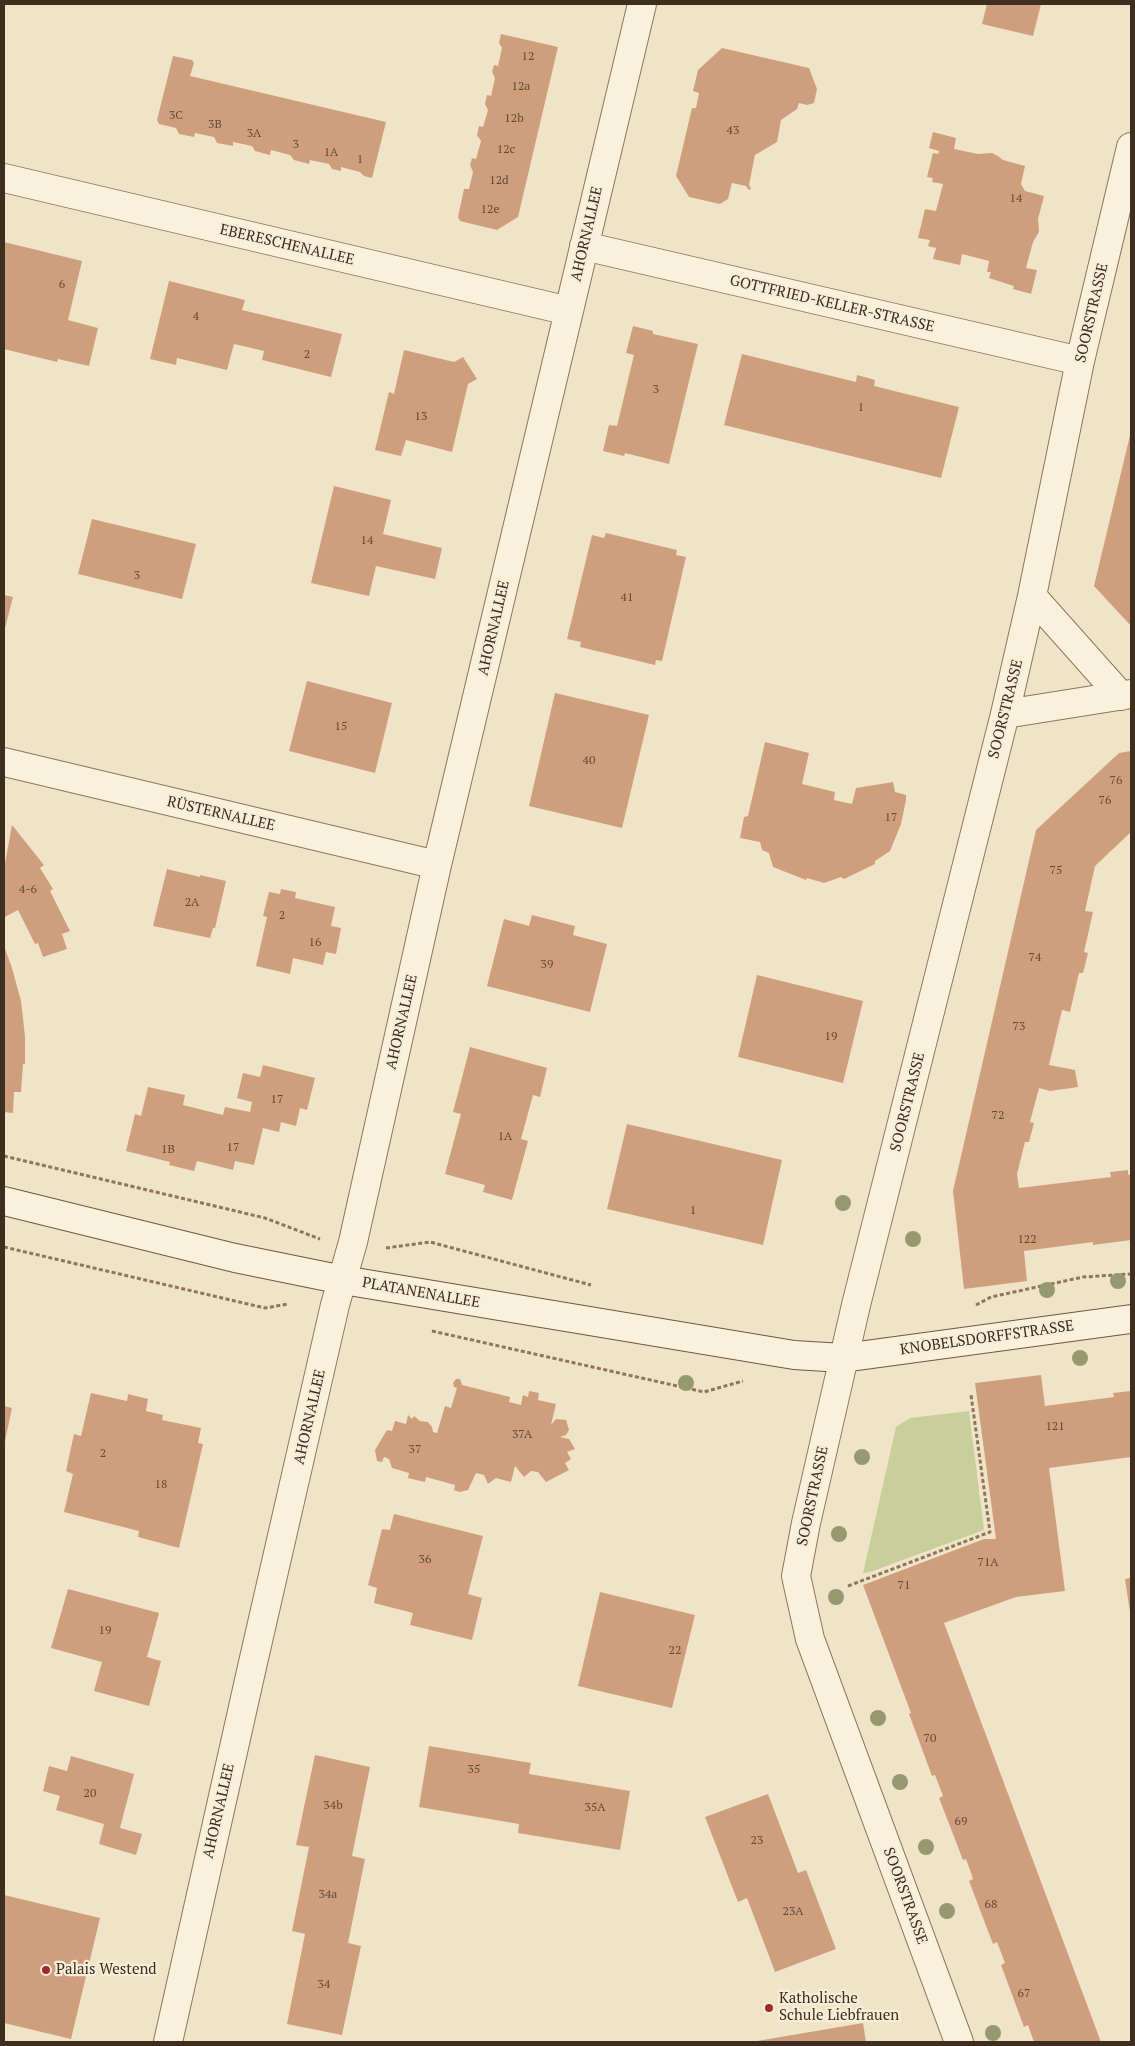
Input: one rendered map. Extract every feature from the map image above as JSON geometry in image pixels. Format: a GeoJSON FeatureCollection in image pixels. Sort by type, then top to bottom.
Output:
{"type":"FeatureCollection","features":[{"type":"Feature","properties":{"kind":"street","name":"AHORNALLEE"},"geometry":{"type":"LineString","coordinates":[[168,2042],[252,1667],[353,1242],[437,865],[642,4]]}},
{"type":"Feature","properties":{"kind":"street","name":"SOORSTRASSE"},"geometry":{"type":"LineString","coordinates":[[959,2042],[810,1639],[796,1576],[806,1522],[843,1358],[1005,714],[1032,596],[1080,361],[1131,147]]}},
{"type":"Feature","properties":{"kind":"street","name":"EBERESCHENALLEE"},"geometry":{"type":"LineString","coordinates":[[4,178],[570,311]]}},
{"type":"Feature","properties":{"kind":"street","name":"GOTTFRIED-KELLER-STRASSE"},"geometry":{"type":"LineString","coordinates":[[584,246],[1080,361]]}},
{"type":"Feature","properties":{"kind":"street"},"geometry":{"type":"LineString","coordinates":[[1032,596],[1126,695]]}},
{"type":"Feature","properties":{"kind":"street"},"geometry":{"type":"LineString","coordinates":[[1005,714],[1126,695]]}},
{"type":"Feature","properties":{"kind":"street","name":"RÜSTERNALLEE"},"geometry":{"type":"LineString","coordinates":[[4,762],[437,865]]}},
{"type":"Feature","properties":{"kind":"street","name":"PLATANENALLEE"},"geometry":{"type":"LineString","coordinates":[[4,1201],[235,1258],[343,1280],[770,1352],[843,1358]]}},
{"type":"Feature","properties":{"kind":"street","name":"KNOBELSDORFFSTRASSE"},"geometry":{"type":"LineString","coordinates":[[843,1358],[1131,1319]]}},
{"type":"Feature","properties":{"kind":"path"},"geometry":{"type":"LineString","coordinates":[[4,1156],[265,1218],[328,1242]]}},
{"type":"Feature","properties":{"kind":"path"},"geometry":{"type":"LineString","coordinates":[[4,1247],[265,1308],[294,1303]]}},
{"type":"Feature","properties":{"kind":"path"},"geometry":{"type":"LineString","coordinates":[[974,1305],[991,1297],[1083,1277],[1131,1274]]}},
{"type":"Feature","properties":{"kind":"path"},"geometry":{"type":"LineString","coordinates":[[427,1330],[704,1392],[744,1381]]}},
{"type":"Feature","properties":{"kind":"path"},"geometry":{"type":"LineString","coordinates":[[848,1586],[990,1532],[971,1395]]}},
{"type":"Feature","properties":{"kind":"green space"},"geometry":{"type":"Polygon","coordinates":[[[969,1411],[984,1530],[863,1573],[896,1427],[910,1418],[969,1411]]]}},
{"type":"Feature","properties":{"kind":"building"},"geometry":{"type":"Polygon","coordinates":[[[987,4],[1041,4],[1033,36],[982,24],[987,4]]]}},
{"type":"Feature","properties":{"kind":"building"},"geometry":{"type":"Polygon","coordinates":[[[501,34],[558,47],[518,217],[497,230],[460,221],[458,217],[464,189],[469,189],[473,172],[470,165],[472,158],[476,159],[481,141],[477,135],[479,126],[483,127],[488,110],[485,104],[487,95],[491,96],[495,78],[492,72],[494,65],[498,66],[502,48],[499,43],[501,34]]]}},
{"type":"Feature","properties":{"kind":"building"},"geometry":{"type":"Polygon","coordinates":[[[722,48],[809,68],[817,89],[814,103],[807,105],[799,103],[797,109],[781,120],[777,142],[755,155],[749,185],[751,189],[749,190],[746,186],[732,183],[728,199],[720,204],[689,197],[676,176],[692,108],[696,108],[699,93],[693,91],[698,70],[722,48]]]}},
{"type":"Feature","properties":{"kind":"building"},"geometry":{"type":"Polygon","coordinates":[[[173,56],[192,60],[194,63],[190,76],[386,122],[372,178],[364,176],[360,172],[341,167],[341,171],[332,169],[329,164],[310,160],[309,164],[294,160],[290,155],[271,150],[270,155],[255,151],[252,146],[233,142],[233,146],[217,143],[214,137],[195,133],[194,137],[179,134],[176,128],[159,124],[157,120],[173,56]]]}},
{"type":"Feature","properties":{"kind":"building"},"geometry":{"type":"Polygon","coordinates":[[[933,132],[956,138],[954,149],[978,154],[992,153],[1003,160],[1025,166],[1021,184],[1025,191],[1044,196],[1038,219],[1039,232],[1033,242],[1026,268],[1037,270],[1031,294],[1013,289],[1014,286],[989,278],[991,272],[987,272],[989,261],[962,254],[960,265],[933,259],[936,248],[928,246],[930,240],[918,238],[925,209],[936,211],[943,184],[932,182],[933,178],[927,177],[933,153],[938,154],[939,151],[929,148],[933,132]]]}},
{"type":"Feature","properties":{"kind":"building"},"geometry":{"type":"Polygon","coordinates":[[[4,242],[82,261],[68,320],[98,328],[89,366],[58,359],[57,362],[4,349],[4,242]]]}},
{"type":"Feature","properties":{"kind":"building"},"geometry":{"type":"Polygon","coordinates":[[[169,281],[245,300],[242,310],[342,334],[331,377],[262,360],[264,351],[234,344],[227,370],[177,358],[176,365],[150,359],[169,281]]]}},
{"type":"Feature","properties":{"kind":"building"},"geometry":{"type":"Polygon","coordinates":[[[633,326],[653,331],[653,334],[698,344],[669,464],[625,453],[624,456],[603,451],[609,425],[617,426],[634,355],[626,353],[633,326]]]}},
{"type":"Feature","properties":{"kind":"building"},"geometry":{"type":"Polygon","coordinates":[[[404,350],[454,362],[463,357],[477,379],[468,384],[452,452],[406,440],[401,456],[375,450],[389,392],[394,394],[404,350]]]}},
{"type":"Feature","properties":{"kind":"building"},"geometry":{"type":"Polygon","coordinates":[[[742,354],[856,382],[857,375],[875,380],[874,386],[959,407],[941,478],[724,425],[742,354]]]}},
{"type":"Feature","properties":{"kind":"building"},"geometry":{"type":"Polygon","coordinates":[[[1131,431],[1131,626],[1094,586],[1131,431]]]}},
{"type":"Feature","properties":{"kind":"building"},"geometry":{"type":"Polygon","coordinates":[[[334,486],[391,500],[383,534],[442,548],[435,579],[376,566],[369,596],[311,583],[334,486]]]}},
{"type":"Feature","properties":{"kind":"building"},"geometry":{"type":"Polygon","coordinates":[[[92,519],[196,544],[182,599],[78,574],[92,519]]]}},
{"type":"Feature","properties":{"kind":"building"},"geometry":{"type":"Polygon","coordinates":[[[606,533],[677,550],[676,555],[686,557],[662,661],[656,660],[655,665],[580,647],[581,642],[567,639],[592,535],[604,538],[606,533]]]}},
{"type":"Feature","properties":{"kind":"building"},"geometry":{"type":"Polygon","coordinates":[[[4,595],[13,597],[4,632],[4,595]]]}},
{"type":"Feature","properties":{"kind":"building"},"geometry":{"type":"Polygon","coordinates":[[[307,681],[392,703],[375,773],[289,751],[307,681]]]}},
{"type":"Feature","properties":{"kind":"building"},"geometry":{"type":"Polygon","coordinates":[[[555,693],[649,715],[622,828],[529,806],[555,693]]]}},
{"type":"Feature","properties":{"kind":"building"},"geometry":{"type":"Polygon","coordinates":[[[765,742],[809,753],[802,784],[835,792],[834,800],[852,804],[856,788],[893,782],[895,792],[906,795],[906,800],[901,824],[890,851],[875,861],[875,864],[844,879],[841,877],[824,883],[807,878],[806,880],[773,867],[769,853],[762,850],[760,842],[740,838],[744,817],[748,816],[765,742]]]}},
{"type":"Feature","properties":{"kind":"building"},"geometry":{"type":"Polygon","coordinates":[[[1131,751],[1131,832],[1095,866],[1085,911],[1093,912],[1084,952],[1088,953],[1083,973],[1079,973],[1070,1012],[1062,1010],[1049,1065],[1075,1070],[1078,1087],[1050,1091],[1039,1088],[1030,1122],[1034,1123],[1029,1142],[1025,1142],[1017,1174],[1019,1188],[1111,1177],[1110,1172],[1128,1170],[1128,1175],[1131,1174],[1131,1240],[1093,1245],[1093,1242],[1024,1251],[1027,1281],[964,1289],[953,1191],[1036,830],[1119,753],[1131,751]]]}},
{"type":"Feature","properties":{"kind":"building"},"geometry":{"type":"Polygon","coordinates":[[[12,825],[44,865],[40,868],[53,889],[50,891],[70,931],[62,934],[67,949],[43,957],[38,943],[35,944],[18,910],[5,917],[4,915],[4,869],[12,825]]]}},
{"type":"Feature","properties":{"kind":"building"},"geometry":{"type":"Polygon","coordinates":[[[167,869],[226,881],[215,928],[213,928],[210,938],[153,926],[167,869]]]}},
{"type":"Feature","properties":{"kind":"building"},"geometry":{"type":"Polygon","coordinates":[[[281,889],[296,892],[295,898],[335,907],[331,926],[341,928],[336,954],[326,952],[323,965],[293,958],[290,974],[256,966],[267,917],[263,916],[269,892],[280,894],[281,889]]]}},
{"type":"Feature","properties":{"kind":"building"},"geometry":{"type":"Polygon","coordinates":[[[532,915],[575,926],[573,935],[607,944],[590,1012],[487,986],[504,919],[529,926],[532,915]]]}},
{"type":"Feature","properties":{"kind":"building"},"geometry":{"type":"Polygon","coordinates":[[[4,946],[21,1001],[25,1036],[25,1064],[23,1064],[21,1092],[14,1092],[13,1113],[4,1112],[4,946]]]}},
{"type":"Feature","properties":{"kind":"building"},"geometry":{"type":"Polygon","coordinates":[[[757,975],[863,1001],[843,1083],[738,1057],[757,975]]]}},
{"type":"Feature","properties":{"kind":"building"},"geometry":{"type":"Polygon","coordinates":[[[470,1047],[547,1068],[540,1097],[533,1095],[521,1139],[528,1141],[512,1200],[483,1192],[485,1185],[445,1174],[461,1114],[453,1112],[470,1047]]]}},
{"type":"Feature","properties":{"kind":"building"},"geometry":{"type":"Polygon","coordinates":[[[263,1065],[315,1078],[307,1110],[300,1108],[296,1126],[281,1122],[279,1132],[263,1128],[254,1165],[235,1161],[233,1170],[197,1161],[194,1171],[169,1165],[170,1162],[126,1151],[135,1114],[141,1116],[148,1087],[185,1095],[183,1105],[223,1115],[225,1107],[250,1112],[252,1102],[237,1098],[243,1073],[260,1077],[263,1065]]]}},
{"type":"Feature","properties":{"kind":"building"},"geometry":{"type":"Polygon","coordinates":[[[627,1124],[782,1160],[763,1245],[607,1209],[627,1124]]]}},
{"type":"Feature","properties":{"kind":"building"},"geometry":{"type":"Polygon","coordinates":[[[1041,1375],[1045,1406],[1114,1397],[1113,1393],[1131,1391],[1131,1457],[1049,1468],[1065,1591],[1016,1597],[944,1623],[1101,2042],[1034,2042],[1028,2025],[1024,2027],[1001,1965],[1005,1963],[997,1942],[993,1944],[969,1881],[973,1879],[970,1870],[966,1859],[963,1860],[939,1798],[943,1796],[935,1775],[932,1776],[909,1714],[911,1713],[863,1585],[984,1539],[996,1539],[975,1383],[1041,1375]]]}},
{"type":"Feature","properties":{"kind":"building"},"geometry":{"type":"Polygon","coordinates":[[[456,1379],[460,1379],[462,1385],[510,1397],[509,1402],[521,1405],[523,1395],[528,1397],[529,1391],[539,1393],[538,1400],[556,1404],[551,1425],[556,1419],[566,1420],[569,1430],[566,1435],[560,1437],[569,1439],[575,1449],[567,1452],[571,1459],[565,1463],[569,1470],[546,1482],[538,1472],[531,1471],[524,1477],[515,1466],[511,1482],[496,1478],[488,1484],[484,1475],[476,1473],[468,1490],[459,1492],[454,1490],[455,1485],[426,1477],[425,1482],[408,1478],[409,1473],[392,1468],[389,1459],[384,1457],[382,1462],[377,1461],[375,1450],[387,1430],[392,1431],[395,1421],[406,1424],[408,1415],[412,1419],[414,1416],[420,1421],[428,1422],[433,1432],[437,1433],[445,1406],[451,1408],[457,1388],[454,1387],[453,1383],[456,1379]]]}},
{"type":"Feature","properties":{"kind":"building"},"geometry":{"type":"Polygon","coordinates":[[[91,1393],[127,1401],[128,1394],[148,1399],[146,1411],[163,1415],[162,1420],[201,1428],[198,1443],[203,1444],[179,1548],[138,1537],[139,1531],[64,1512],[73,1474],[66,1471],[74,1434],[81,1436],[91,1393]]]}},
{"type":"Feature","properties":{"kind":"building"},"geometry":{"type":"Polygon","coordinates":[[[4,1406],[12,1408],[5,1441],[4,1441],[4,1406]]]}},
{"type":"Feature","properties":{"kind":"building"},"geometry":{"type":"Polygon","coordinates":[[[394,1514],[483,1536],[468,1594],[482,1598],[472,1640],[410,1625],[413,1613],[374,1603],[377,1588],[368,1585],[382,1529],[390,1530],[394,1514]]]}},
{"type":"Feature","properties":{"kind":"building"},"geometry":{"type":"Polygon","coordinates":[[[1131,1578],[1131,1612],[1130,1612],[1125,1579],[1131,1578]]]}},
{"type":"Feature","properties":{"kind":"building"},"geometry":{"type":"Polygon","coordinates":[[[68,1589],[159,1613],[147,1657],[161,1661],[149,1706],[94,1691],[102,1662],[51,1648],[68,1589]]]}},
{"type":"Feature","properties":{"kind":"building"},"geometry":{"type":"Polygon","coordinates":[[[600,1592],[695,1615],[672,1708],[578,1686],[600,1592]]]}},
{"type":"Feature","properties":{"kind":"building"},"geometry":{"type":"Polygon","coordinates":[[[429,1746],[531,1763],[529,1774],[630,1791],[620,1850],[518,1833],[519,1824],[419,1807],[429,1746]]]}},
{"type":"Feature","properties":{"kind":"building"},"geometry":{"type":"Polygon","coordinates":[[[315,1755],[370,1767],[352,1856],[365,1859],[348,1943],[361,1946],[342,2035],[287,2024],[305,1934],[292,1931],[309,1847],[296,1845],[315,1755]]]}},
{"type":"Feature","properties":{"kind":"building"},"geometry":{"type":"Polygon","coordinates":[[[71,1756],[134,1774],[120,1828],[142,1834],[136,1855],[99,1844],[104,1824],[56,1810],[60,1796],[43,1791],[49,1766],[67,1771],[71,1756]]]}},
{"type":"Feature","properties":{"kind":"building"},"geometry":{"type":"Polygon","coordinates":[[[768,1794],[798,1873],[806,1870],[836,1949],[775,1972],[747,1898],[738,1902],[705,1817],[768,1794]]]}},
{"type":"Feature","properties":{"kind":"building","name":"Palais Westend"},"geometry":{"type":"Polygon","coordinates":[[[4,1895],[100,1918],[71,2039],[4,2023],[4,1895]]]}},
{"type":"Feature","properties":{"kind":"building"},"geometry":{"type":"Polygon","coordinates":[[[863,2023],[866,2042],[757,2042],[757,2041],[863,2023]]]}},
{"type":"Feature","properties":{"kind":"place","name":"Palais Westend"},"geometry":{"type":"Point","coordinates":[46,1970]}},
{"type":"Feature","properties":{"kind":"place","name":"Katholische Schule Liebfrauen"},"geometry":{"type":"Point","coordinates":[769,2008]}}]}
